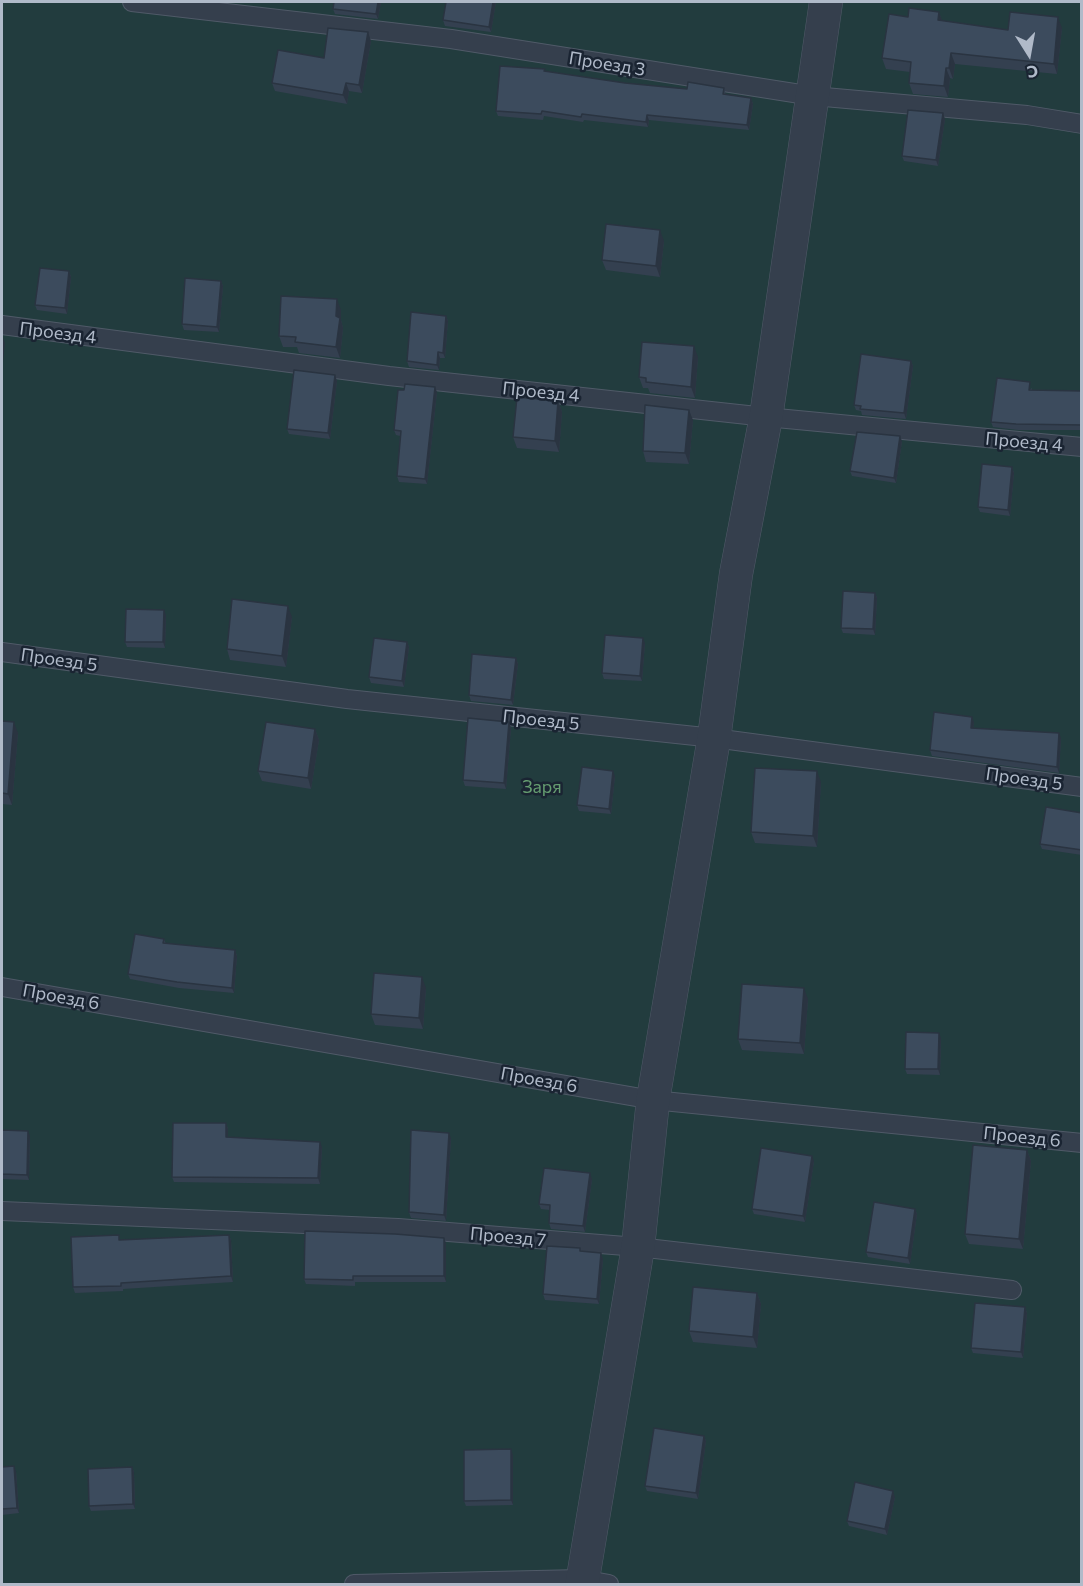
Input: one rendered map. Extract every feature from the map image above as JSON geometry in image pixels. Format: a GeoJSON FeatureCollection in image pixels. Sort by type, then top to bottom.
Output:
{"type":"FeatureCollection","features":[{"type":"Feature","properties":{"kind":"street"},"geometry":{"type":"LineString","coordinates":[[591,1583],[638,1247],[653,1100],[714,738],[736,574],[766,417],[826,2]]}},
{"type":"Feature","properties":{"kind":"lane","name":"Проезд 3"},"geometry":{"type":"LineString","coordinates":[[132,2],[451,39],[813,96],[1027,115],[1082,124]]}},
{"type":"Feature","properties":{"kind":"lane","name":"Проезд 4"},"geometry":{"type":"LineString","coordinates":[[2,326],[389,376],[766,417],[1082,447]]}},
{"type":"Feature","properties":{"kind":"lane","name":"Проезд 5"},"geometry":{"type":"LineString","coordinates":[[2,652],[347,699],[714,738],[1082,787]]}},
{"type":"Feature","properties":{"kind":"lane","name":"Проезд 6"},"geometry":{"type":"LineString","coordinates":[[2,987],[653,1100],[1082,1143]]}},
{"type":"Feature","properties":{"kind":"lane","name":"Проезд 7"},"geometry":{"type":"LineString","coordinates":[[2,1211],[398,1228],[638,1247],[1012,1290]]}},
{"type":"Feature","properties":{"kind":"lane"},"geometry":{"type":"LineString","coordinates":[[354,1584],[591,1583]]}},
{"type":"Feature","properties":{"kind":"green space","name":"Заря"},"geometry":{"type":"Polygon","coordinates":[[[2,2],[1081,2],[1081,1584],[2,1584],[2,2]]]}},
{"type":"Feature","properties":{"kind":"building"},"geometry":{"type":"Polygon","coordinates":[[[334,2],[378,2],[376,14],[333,9],[334,2]]]}},
{"type":"Feature","properties":{"kind":"building"},"geometry":{"type":"Polygon","coordinates":[[[446,2],[493,2],[489,27],[443,20],[446,2]]]}},
{"type":"Feature","properties":{"kind":"building"},"geometry":{"type":"Polygon","coordinates":[[[909,8],[939,12],[938,20],[1008,30],[1010,12],[1058,17],[1054,64],[951,53],[944,86],[909,83],[911,62],[882,58],[889,14],[908,17],[909,8]]]}},
{"type":"Feature","properties":{"kind":"building"},"geometry":{"type":"Polygon","coordinates":[[[328,28],[368,32],[359,85],[346,83],[343,95],[272,83],[278,50],[324,58],[328,28]]]}},
{"type":"Feature","properties":{"kind":"building"},"geometry":{"type":"Polygon","coordinates":[[[500,66],[545,69],[544,71],[625,83],[687,89],[688,82],[724,88],[723,94],[751,98],[747,125],[647,115],[646,122],[582,114],[581,117],[542,111],[541,114],[496,111],[500,66]]]}},
{"type":"Feature","properties":{"kind":"building"},"geometry":{"type":"Polygon","coordinates":[[[908,110],[943,113],[936,160],[902,156],[908,110]]]}},
{"type":"Feature","properties":{"kind":"building"},"geometry":{"type":"Polygon","coordinates":[[[606,224],[660,230],[656,266],[602,260],[606,224]]]}},
{"type":"Feature","properties":{"kind":"building"},"geometry":{"type":"Polygon","coordinates":[[[40,268],[69,271],[65,308],[35,305],[40,268]]]}},
{"type":"Feature","properties":{"kind":"building"},"geometry":{"type":"Polygon","coordinates":[[[185,278],[221,281],[217,327],[182,324],[185,278]]]}},
{"type":"Feature","properties":{"kind":"building"},"geometry":{"type":"Polygon","coordinates":[[[281,296],[337,299],[336,316],[340,318],[336,347],[295,342],[296,337],[279,336],[281,296]]]}},
{"type":"Feature","properties":{"kind":"building"},"geometry":{"type":"Polygon","coordinates":[[[411,312],[446,316],[443,353],[438,352],[437,365],[407,361],[411,312]]]}},
{"type":"Feature","properties":{"kind":"building"},"geometry":{"type":"Polygon","coordinates":[[[642,342],[694,346],[691,387],[646,382],[646,378],[639,377],[642,342]]]}},
{"type":"Feature","properties":{"kind":"building"},"geometry":{"type":"Polygon","coordinates":[[[861,354],[911,361],[904,413],[860,409],[861,406],[854,405],[861,354]]]}},
{"type":"Feature","properties":{"kind":"building"},"geometry":{"type":"Polygon","coordinates":[[[294,370],[335,375],[328,433],[287,429],[294,370]]]}},
{"type":"Feature","properties":{"kind":"building"},"geometry":{"type":"Polygon","coordinates":[[[997,378],[1030,382],[1029,390],[1082,391],[1082,425],[991,422],[997,378]]]}},
{"type":"Feature","properties":{"kind":"building"},"geometry":{"type":"Polygon","coordinates":[[[405,384],[435,387],[425,479],[397,476],[401,431],[394,430],[398,390],[404,390],[405,384]]]}},
{"type":"Feature","properties":{"kind":"building"},"geometry":{"type":"Polygon","coordinates":[[[517,397],[558,401],[555,441],[513,437],[517,397]]]}},
{"type":"Feature","properties":{"kind":"building"},"geometry":{"type":"Polygon","coordinates":[[[645,405],[689,410],[685,453],[643,451],[645,405]]]}},
{"type":"Feature","properties":{"kind":"building"},"geometry":{"type":"Polygon","coordinates":[[[857,432],[900,436],[894,478],[850,471],[857,432]]]}},
{"type":"Feature","properties":{"kind":"building"},"geometry":{"type":"Polygon","coordinates":[[[982,464],[1012,467],[1008,510],[978,507],[982,464]]]}},
{"type":"Feature","properties":{"kind":"building"},"geometry":{"type":"Polygon","coordinates":[[[843,591],[875,593],[873,629],[841,628],[843,591]]]}},
{"type":"Feature","properties":{"kind":"building"},"geometry":{"type":"Polygon","coordinates":[[[232,599],[288,606],[282,656],[227,649],[232,599]]]}},
{"type":"Feature","properties":{"kind":"building"},"geometry":{"type":"Polygon","coordinates":[[[126,609],[164,610],[163,642],[125,642],[126,609]]]}},
{"type":"Feature","properties":{"kind":"building"},"geometry":{"type":"Polygon","coordinates":[[[605,635],[643,638],[640,676],[602,673],[605,635]]]}},
{"type":"Feature","properties":{"kind":"building"},"geometry":{"type":"Polygon","coordinates":[[[374,638],[407,642],[402,681],[369,677],[374,638]]]}},
{"type":"Feature","properties":{"kind":"building"},"geometry":{"type":"Polygon","coordinates":[[[472,654],[516,658],[511,700],[469,695],[472,654]]]}},
{"type":"Feature","properties":{"kind":"building"},"geometry":{"type":"Polygon","coordinates":[[[934,712],[972,717],[971,728],[1059,733],[1057,767],[930,750],[934,712]]]}},
{"type":"Feature","properties":{"kind":"building"},"geometry":{"type":"Polygon","coordinates":[[[468,718],[509,722],[504,783],[463,780],[468,718]]]}},
{"type":"Feature","properties":{"kind":"building"},"geometry":{"type":"Polygon","coordinates":[[[2,721],[14,722],[8,794],[2,793],[2,721]]]}},
{"type":"Feature","properties":{"kind":"building"},"geometry":{"type":"Polygon","coordinates":[[[266,722],[315,729],[308,778],[258,771],[266,722]]]}},
{"type":"Feature","properties":{"kind":"building"},"geometry":{"type":"Polygon","coordinates":[[[582,767],[613,771],[609,809],[577,805],[582,767]]]}},
{"type":"Feature","properties":{"kind":"building"},"geometry":{"type":"Polygon","coordinates":[[[755,768],[817,771],[813,836],[751,832],[755,768]]]}},
{"type":"Feature","properties":{"kind":"building"},"geometry":{"type":"Polygon","coordinates":[[[1046,807],[1082,813],[1082,850],[1040,844],[1046,807]]]}},
{"type":"Feature","properties":{"kind":"building"},"geometry":{"type":"Polygon","coordinates":[[[135,934],[164,939],[163,943],[235,950],[232,988],[128,974],[135,934]]]}},
{"type":"Feature","properties":{"kind":"building"},"geometry":{"type":"Polygon","coordinates":[[[374,973],[422,977],[419,1018],[371,1014],[374,973]]]}},
{"type":"Feature","properties":{"kind":"building"},"geometry":{"type":"Polygon","coordinates":[[[742,984],[804,988],[800,1043],[738,1039],[742,984]]]}},
{"type":"Feature","properties":{"kind":"building"},"geometry":{"type":"Polygon","coordinates":[[[906,1032],[939,1033],[938,1069],[905,1069],[906,1032]]]}},
{"type":"Feature","properties":{"kind":"building"},"geometry":{"type":"Polygon","coordinates":[[[173,1123],[226,1123],[226,1137],[320,1142],[318,1178],[172,1177],[173,1123]]]}},
{"type":"Feature","properties":{"kind":"building"},"geometry":{"type":"Polygon","coordinates":[[[2,1130],[28,1131],[27,1175],[2,1174],[2,1130]]]}},
{"type":"Feature","properties":{"kind":"building"},"geometry":{"type":"Polygon","coordinates":[[[411,1130],[449,1133],[444,1215],[409,1212],[411,1130]]]}},
{"type":"Feature","properties":{"kind":"building"},"geometry":{"type":"Polygon","coordinates":[[[973,1145],[1027,1150],[1019,1239],[965,1234],[973,1145]]]}},
{"type":"Feature","properties":{"kind":"building"},"geometry":{"type":"Polygon","coordinates":[[[761,1148],[812,1156],[803,1216],[752,1209],[761,1148]]]}},
{"type":"Feature","properties":{"kind":"building"},"geometry":{"type":"Polygon","coordinates":[[[544,1168],[590,1173],[583,1226],[549,1223],[550,1205],[539,1204],[544,1168]]]}},
{"type":"Feature","properties":{"kind":"building"},"geometry":{"type":"Polygon","coordinates":[[[874,1202],[915,1209],[908,1258],[866,1252],[874,1202]]]}},
{"type":"Feature","properties":{"kind":"building"},"geometry":{"type":"Polygon","coordinates":[[[305,1231],[444,1238],[444,1276],[353,1276],[353,1280],[304,1279],[305,1231]]]}},
{"type":"Feature","properties":{"kind":"building"},"geometry":{"type":"Polygon","coordinates":[[[119,1235],[119,1240],[229,1235],[231,1276],[121,1283],[121,1286],[73,1287],[71,1237],[119,1235]]]}},
{"type":"Feature","properties":{"kind":"building"},"geometry":{"type":"Polygon","coordinates":[[[547,1246],[580,1248],[580,1251],[601,1253],[597,1299],[543,1294],[547,1246]]]}},
{"type":"Feature","properties":{"kind":"building"},"geometry":{"type":"Polygon","coordinates":[[[693,1287],[757,1293],[753,1337],[689,1331],[693,1287]]]}},
{"type":"Feature","properties":{"kind":"building"},"geometry":{"type":"Polygon","coordinates":[[[975,1303],[1025,1307],[1021,1352],[971,1348],[975,1303]]]}},
{"type":"Feature","properties":{"kind":"building"},"geometry":{"type":"Polygon","coordinates":[[[654,1428],[704,1436],[696,1493],[645,1486],[654,1428]]]}},
{"type":"Feature","properties":{"kind":"building"},"geometry":{"type":"Polygon","coordinates":[[[511,1449],[511,1500],[464,1501],[464,1450],[511,1449]]]}},
{"type":"Feature","properties":{"kind":"building"},"geometry":{"type":"Polygon","coordinates":[[[14,1466],[17,1508],[2,1509],[2,1467],[14,1466]]]}},
{"type":"Feature","properties":{"kind":"building"},"geometry":{"type":"Polygon","coordinates":[[[132,1467],[133,1504],[89,1506],[88,1469],[132,1467]]]}},
{"type":"Feature","properties":{"kind":"building"},"geometry":{"type":"Polygon","coordinates":[[[855,1482],[893,1491],[885,1529],[847,1521],[855,1482]]]}}]}
